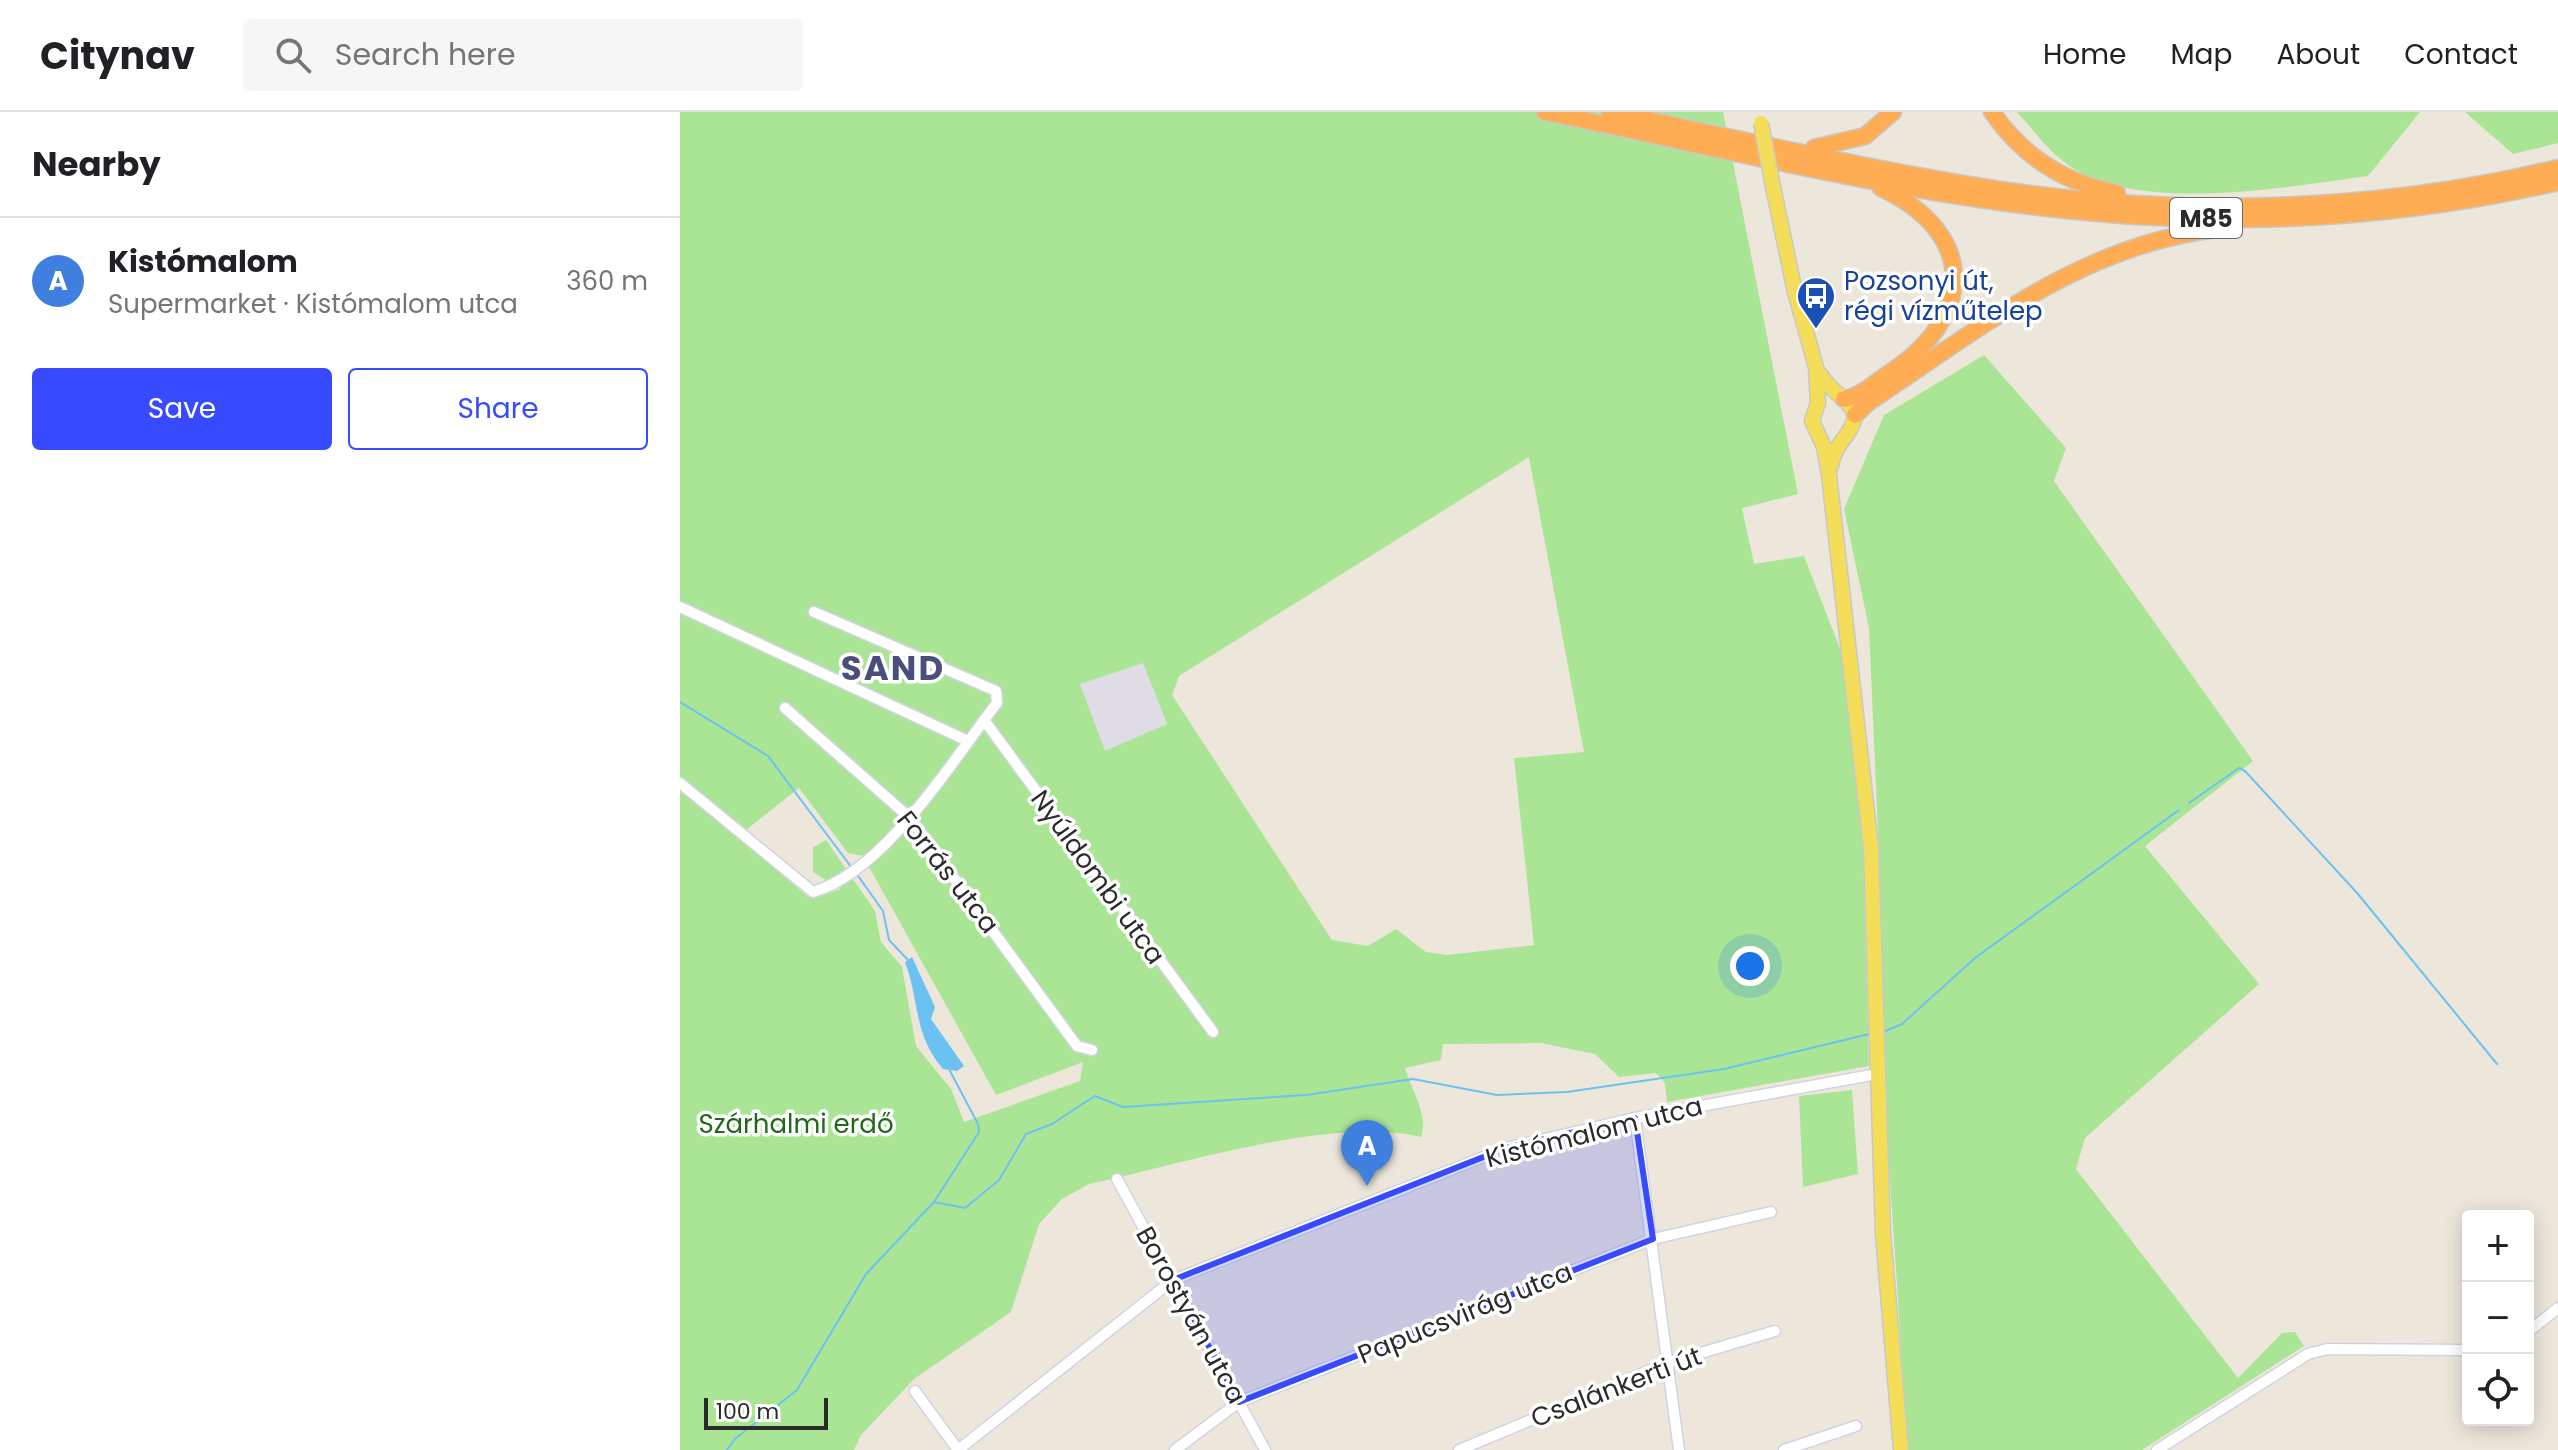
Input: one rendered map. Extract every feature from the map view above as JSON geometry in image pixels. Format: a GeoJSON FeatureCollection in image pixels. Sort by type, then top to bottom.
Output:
{"type":"FeatureCollection","features":[{"type":"Feature","properties":{"kind":"highway","name":"M85"},"geometry":{"type":"LineString","coordinates":[[1545,112],[2002,202],[2137,216],[2288,219],[2457,201],[2558,182]]}},
{"type":"Feature","properties":{"kind":"highway","name":"M85"},"geometry":{"type":"LineString","coordinates":[[1610,112],[2016,192],[2170,205],[2290,205],[2358,200],[2463,187],[2558,168]]}},
{"type":"Feature","properties":{"kind":"highway"},"geometry":{"type":"LineString","coordinates":[[1792,150],[1847,143],[1865,136],[1893,112]]}},
{"type":"Feature","properties":{"kind":"highway"},"geometry":{"type":"LineString","coordinates":[[1992,112],[2012,137],[2052,170],[2101,190],[2170,205]]}},
{"type":"Feature","properties":{"kind":"highway"},"geometry":{"type":"LineString","coordinates":[[1840,398],[1861,392],[1924,347],[1944,319],[1952,291],[1948,249],[1932,221],[1908,200],[1855,175]]}},
{"type":"Feature","properties":{"kind":"highway"},"geometry":{"type":"LineString","coordinates":[[1855,415],[1861,407],[2032,295],[2098,259],[2174,235],[2288,219]]}},
{"type":"Feature","properties":{"kind":"main road"},"geometry":{"type":"LineString","coordinates":[[1760,117],[1795,292],[1816,367],[1818,403],[1812,421],[1819,434],[1829,475],[1871,848],[1884,1246],[1901,1450]]}},
{"type":"Feature","properties":{"kind":"main road"},"geometry":{"type":"LineString","coordinates":[[1816,367],[1855,415],[1850,432],[1834,448],[1829,475]]}},
{"type":"Feature","properties":{"kind":"main road"},"geometry":{"type":"LineString","coordinates":[[1818,403],[1840,398]]}},
{"type":"Feature","properties":{"kind":"main road"},"geometry":{"type":"LineString","coordinates":[[1819,434],[1828,439],[1842,438]]}},
{"type":"Feature","properties":{"kind":"street"},"geometry":{"type":"LineString","coordinates":[[680,607],[968,741]]}},
{"type":"Feature","properties":{"kind":"street"},"geometry":{"type":"LineString","coordinates":[[680,783],[813,892],[833,886],[910,818],[997,703],[998,693],[814,612]]}},
{"type":"Feature","properties":{"kind":"street","name":"Forrás utca"},"geometry":{"type":"LineString","coordinates":[[785,708],[910,818],[1077,1046],[1092,1050]]}},
{"type":"Feature","properties":{"kind":"street","name":"Nyúldombi utca"},"geometry":{"type":"LineString","coordinates":[[984,720],[1213,1032]]}},
{"type":"Feature","properties":{"kind":"street","name":"Kistómalom utca"},"geometry":{"type":"LineString","coordinates":[[958,1450],[1173,1280],[1506,1148],[1635,1118],[1877,1074]]}},
{"type":"Feature","properties":{"kind":"street"},"geometry":{"type":"LineString","coordinates":[[1635,1118],[1679,1450]]}},
{"type":"Feature","properties":{"kind":"street","name":"Borostyán utca"},"geometry":{"type":"LineString","coordinates":[[1117,1179],[1265,1450]]}},
{"type":"Feature","properties":{"kind":"street","name":"Papucsvirág utca"},"geometry":{"type":"LineString","coordinates":[[1175,1450],[1239,1402],[1653,1239],[1771,1212]]}},
{"type":"Feature","properties":{"kind":"street"},"geometry":{"type":"LineString","coordinates":[[2534,1327],[2558,1308]]}},
{"type":"Feature","properties":{"kind":"street","name":"Csalánkerti út"},"geometry":{"type":"LineString","coordinates":[[1459,1450],[1667,1363],[1775,1331]]}},
{"type":"Feature","properties":{"kind":"street"},"geometry":{"type":"LineString","coordinates":[[2157,1450],[2308,1354],[2327,1349],[2462,1350]]}},
{"type":"Feature","properties":{"kind":"street"},"geometry":{"type":"LineString","coordinates":[[915,1391],[958,1450]]}},
{"type":"Feature","properties":{"kind":"street"},"geometry":{"type":"LineString","coordinates":[[1784,1450],[1856,1426]]}},
{"type":"Feature","properties":{"kind":"highlighted area"},"geometry":{"type":"Polygon","coordinates":[[[1635,1118],[1653,1239],[1239,1402],[1173,1280],[1506,1148],[1635,1118]]]}},
{"type":"Feature","properties":{"kind":"shaded area"},"geometry":{"type":"Polygon","coordinates":[[[1143,662],[1167,724],[1105,752],[1080,684],[1143,662]]]}},
{"type":"Feature","properties":{"kind":"green space","name":"Szárhalmi erdő"},"geometry":{"type":"Polygon","coordinates":[[[680,112],[1723,112],[1798,494],[1742,508],[1754,564],[1804,556],[1842,654],[1863,848],[1869,1066],[1667,1102],[1665,1083],[1656,1073],[1619,1077],[1595,1054],[1541,1043],[1443,1044],[1441,1060],[1405,1068],[1423,1119],[1421,1137],[1385,1132],[1301,1137],[1089,1184],[1062,1199],[1039,1224],[1011,1312],[914,1379],[861,1435],[854,1450],[680,1450],[680,787],[808,897],[822,896],[840,889],[813,872],[813,847],[826,840],[875,911],[881,942],[902,967],[916,1046],[951,1089],[964,1122],[1080,1081],[1083,1062],[996,1095],[863,856],[848,853],[799,788],[746,830],[680,776],[680,112]],[[1529,457],[1179,676],[1172,695],[1332,940],[1368,946],[1396,929],[1426,952],[1447,955],[1534,945],[1514,758],[1584,752],[1529,457]],[[1143,663],[1080,684],[1105,751],[1167,724],[1143,663]]]}},
{"type":"Feature","properties":{"kind":"green space"},"geometry":{"type":"Polygon","coordinates":[[[2017,112],[2420,112],[2368,176],[2253,191],[2167,193],[2127,188],[2092,178],[2057,156],[2017,112]]]}},
{"type":"Feature","properties":{"kind":"green space"},"geometry":{"type":"Polygon","coordinates":[[[2465,112],[2558,112],[2558,143],[2513,154],[2465,112]]]}},
{"type":"Feature","properties":{"kind":"green space"},"geometry":{"type":"Polygon","coordinates":[[[1984,355],[2066,448],[2054,481],[2253,761],[2145,846],[2259,984],[2085,1138],[2076,1169],[2238,1378],[2282,1333],[2295,1332],[2304,1346],[2142,1450],[1908,1450],[1884,1091],[1880,879],[1869,628],[1844,509],[1884,415],[1984,355]]]}},
{"type":"Feature","properties":{"kind":"green space"},"geometry":{"type":"Polygon","coordinates":[[[1852,1090],[1858,1174],[1803,1187],[1799,1096],[1852,1090]]]}},
{"type":"Feature","properties":{"kind":"water"},"geometry":{"type":"Polygon","coordinates":[[[912,957],[935,1007],[931,1019],[964,1066],[957,1071],[943,1069],[927,1043],[905,962],[912,957]]]}},
{"type":"Feature","properties":{"kind":"waterway"},"geometry":{"type":"LineString","coordinates":[[680,702],[768,756],[852,868]]}},
{"type":"Feature","properties":{"kind":"waterway"},"geometry":{"type":"LineString","coordinates":[[2189,803],[2239,768],[2245,771],[2358,894],[2497,1064]]}},
{"type":"Feature","properties":{"kind":"waterway"},"geometry":{"type":"LineString","coordinates":[[1883,1032],[1902,1024],[1975,958],[2179,810]]}},
{"type":"Feature","properties":{"kind":"waterway"},"geometry":{"type":"LineString","coordinates":[[856,873],[883,911],[889,940],[909,961]]}},
{"type":"Feature","properties":{"kind":"waterway"},"geometry":{"type":"LineString","coordinates":[[934,1202],[965,1208],[999,1180],[1026,1134],[1052,1124],[1095,1096],[1123,1107],[1306,1095],[1413,1079],[1497,1095],[1567,1092],[1724,1069],[1869,1034]]}},
{"type":"Feature","properties":{"kind":"waterway"},"geometry":{"type":"LineString","coordinates":[[727,1450],[735,1439],[797,1390],[866,1274],[934,1202],[979,1132],[978,1124],[950,1071]]}},
{"type":"Feature","properties":{"kind":"place","name":"Pozsonyi út, régi vízműtelep"},"geometry":{"type":"Point","coordinates":[1816,330]}},
{"type":"Feature","properties":{"kind":"place","name":"Kistómalom"},"geometry":{"type":"Point","coordinates":[1367,1186]}},
{"type":"Feature","properties":{"kind":"district","name":"SAND"},"geometry":{"type":"Point","coordinates":[893,668]}}]}
